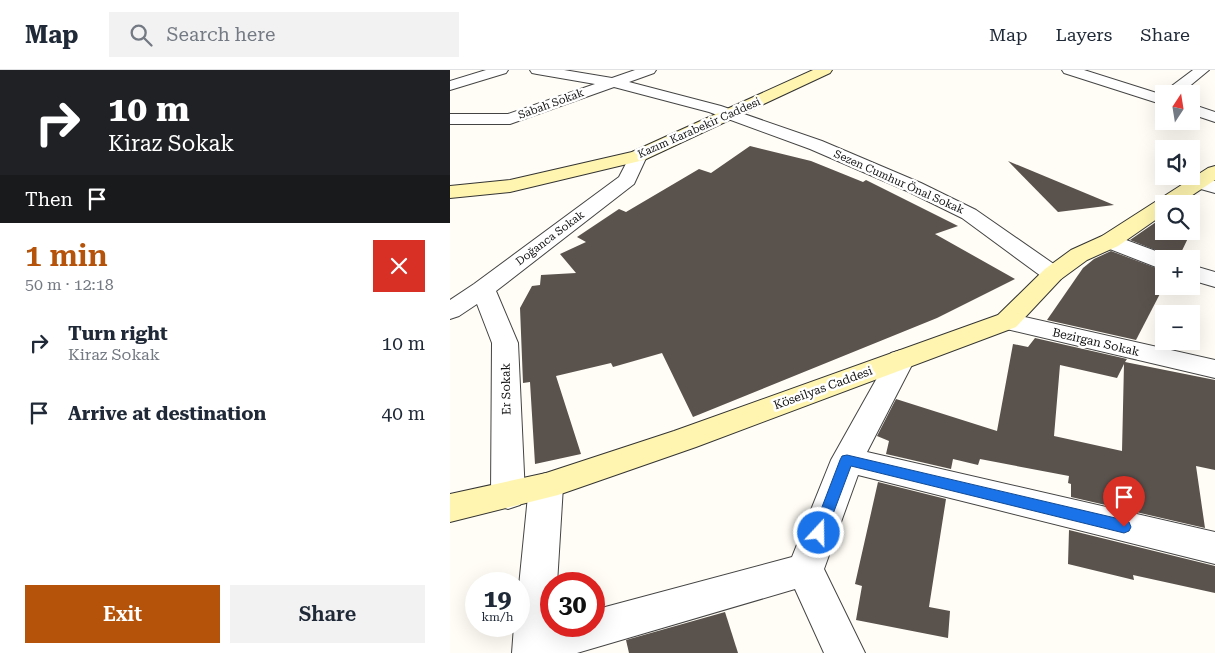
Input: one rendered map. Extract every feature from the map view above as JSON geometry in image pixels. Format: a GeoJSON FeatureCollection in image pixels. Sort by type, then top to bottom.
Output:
{"type":"FeatureCollection","features":[{"type":"Feature","properties":{"kind":"street"},"geometry":{"type":"LineString","coordinates":[[450,86],[502,70]]}},
{"type":"Feature","properties":{"kind":"street","name":"Sezen Cumhur Önal Sokak"},"geometry":{"type":"LineString","coordinates":[[537,70],[611,82],[732,114],[816,144],[914,187],[969,214],[1053,274]]}},
{"type":"Feature","properties":{"kind":"street","name":"Sabah Sokak"},"geometry":{"type":"LineString","coordinates":[[450,119],[510,119],[649,70]]}},
{"type":"Feature","properties":{"kind":"street","name":"Kazım Karabekir Caddesi"},"geometry":{"type":"LineString","coordinates":[[450,192],[510,186],[638,156],[825,70]]}},
{"type":"Feature","properties":{"kind":"street"},"geometry":{"type":"LineString","coordinates":[[1068,70],[1155,95]]}},
{"type":"Feature","properties":{"kind":"street"},"geometry":{"type":"LineString","coordinates":[[1182,85],[1202,70]]}},
{"type":"Feature","properties":{"kind":"street"},"geometry":{"type":"LineString","coordinates":[[1200,112],[1215,117]]}},
{"type":"Feature","properties":{"kind":"street","name":"Doğanca Sokak"},"geometry":{"type":"LineString","coordinates":[[450,311],[483,289],[627,180],[638,156]]}},
{"type":"Feature","properties":{"kind":"street","name":"Köseilyas Caddesi"},"geometry":{"type":"LineString","coordinates":[[1184,195],[1206,185],[1215,172]]}},
{"type":"Feature","properties":{"kind":"street","name":"Köseilyas Caddesi"},"geometry":{"type":"LineString","coordinates":[[450,508],[546,486],[686,439],[1007,321],[1053,274],[1079,255],[1110,241],[1155,210]]}},
{"type":"Feature","properties":{"kind":"street"},"geometry":{"type":"LineString","coordinates":[[1110,241],[1155,258]]}},
{"type":"Feature","properties":{"kind":"street"},"geometry":{"type":"LineString","coordinates":[[1200,275],[1215,280]]}},
{"type":"Feature","properties":{"kind":"street","name":"Er Sokak"},"geometry":{"type":"LineString","coordinates":[[483,289],[505,343],[508,495]]}},
{"type":"Feature","properties":{"kind":"street","name":"Bezirgan Sokak"},"geometry":{"type":"LineString","coordinates":[[1007,321],[1215,370]]}},
{"type":"Feature","properties":{"kind":"street"},"geometry":{"type":"LineString","coordinates":[[845,653],[805,570],[847,460],[901,360]]}},
{"type":"Feature","properties":{"kind":"street"},"geometry":{"type":"LineString","coordinates":[[847,460],[1215,548]]}},
{"type":"Feature","properties":{"kind":"street"},"geometry":{"type":"LineString","coordinates":[[546,486],[532,649],[805,570]]}},
{"type":"Feature","properties":{"kind":"building"},"geometry":{"type":"Polygon","coordinates":[[[750,146],[811,161],[863,182],[866,180],[958,226],[935,234],[1015,279],[937,318],[693,417],[662,353],[613,367],[611,363],[556,376],[581,454],[535,464],[530,382],[523,383],[520,308],[532,286],[540,285],[541,275],[576,273],[560,254],[586,242],[577,237],[619,209],[626,212],[699,169],[711,173],[750,146]]]}},
{"type":"Feature","properties":{"kind":"building"},"geometry":{"type":"Polygon","coordinates":[[[1008,161],[1114,205],[1058,212],[1008,161]]]}},
{"type":"Feature","properties":{"kind":"building"},"geometry":{"type":"Polygon","coordinates":[[[1155,223],[1155,240],[1187,240],[1182,250],[1155,250],[1130,240],[1155,223]]]}},
{"type":"Feature","properties":{"kind":"building"},"geometry":{"type":"Polygon","coordinates":[[[1111,251],[1155,268],[1155,295],[1159,295],[1136,340],[1047,320],[1083,268],[1094,259],[1111,251]]]}},
{"type":"Feature","properties":{"kind":"building"},"geometry":{"type":"Polygon","coordinates":[[[1035,338],[1127,359],[1125,362],[1215,380],[1215,470],[1196,466],[1205,528],[1071,497],[1071,484],[1068,483],[1069,476],[980,459],[978,465],[953,459],[951,469],[886,454],[889,441],[877,436],[896,399],[997,431],[1013,344],[1028,347],[1035,338]],[[1124,364],[1117,378],[1060,365],[1054,436],[1122,451],[1124,364]]]}},
{"type":"Feature","properties":{"kind":"building"},"geometry":{"type":"Polygon","coordinates":[[[878,482],[946,499],[929,607],[950,611],[948,638],[856,620],[862,586],[855,584],[878,482]]]}},
{"type":"Feature","properties":{"kind":"building"},"geometry":{"type":"Polygon","coordinates":[[[1069,530],[1215,566],[1215,593],[1133,575],[1134,580],[1068,564],[1069,530]]]}},
{"type":"Feature","properties":{"kind":"building"},"geometry":{"type":"Polygon","coordinates":[[[725,612],[738,653],[629,653],[626,640],[725,612]]]}},
{"type":"Feature","properties":{"kind":"route"},"geometry":{"type":"LineString","coordinates":[[819,533],[847,460],[1124,527]]}}]}
